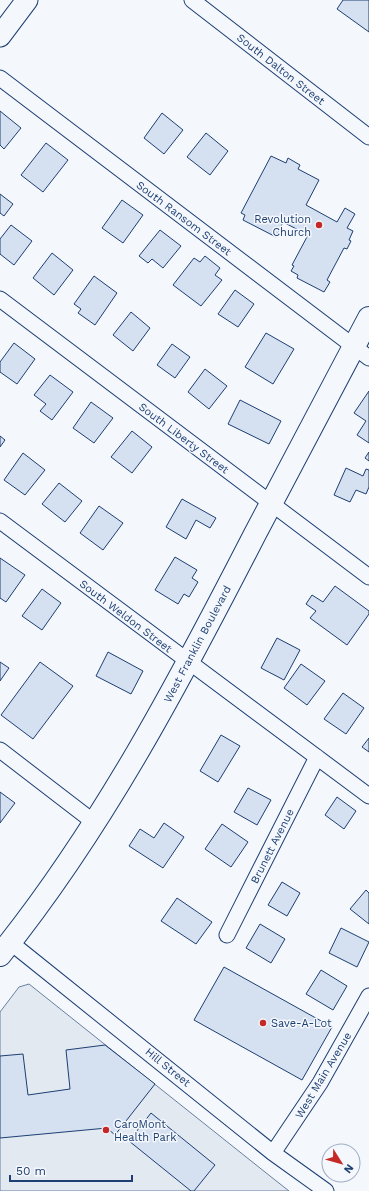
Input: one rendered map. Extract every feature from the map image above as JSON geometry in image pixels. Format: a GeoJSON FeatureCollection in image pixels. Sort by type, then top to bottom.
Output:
{"type":"FeatureCollection","features":[{"type":"Feature","properties":{"kind":"main road","name":"West Franklin Boulevard"},"geometry":{"type":"LineString","coordinates":[[5,949],[95,823],[189,663],[272,503],[361,352],[369,318]]}},
{"type":"Feature","properties":{"kind":"street"},"geometry":{"type":"LineString","coordinates":[[0,36],[27,0]]}},
{"type":"Feature","properties":{"kind":"street","name":"South Dalton Street"},"geometry":{"type":"LineString","coordinates":[[192,0],[369,137]]}},
{"type":"Feature","properties":{"kind":"street","name":"South Ransom Street"},"geometry":{"type":"LineString","coordinates":[[0,78],[361,352]]}},
{"type":"Feature","properties":{"kind":"street","name":"South Liberty Street"},"geometry":{"type":"LineString","coordinates":[[0,299],[369,577]]}},
{"type":"Feature","properties":{"kind":"street","name":"South Weldon Street"},"geometry":{"type":"LineString","coordinates":[[0,521],[369,796]]}},
{"type":"Feature","properties":{"kind":"street"},"geometry":{"type":"LineString","coordinates":[[0,750],[95,823]]}},
{"type":"Feature","properties":{"kind":"street","name":"Brunett Avenue"},"geometry":{"type":"LineString","coordinates":[[227,935],[317,757]]}},
{"type":"Feature","properties":{"kind":"street","name":"Hill Street"},"geometry":{"type":"LineString","coordinates":[[5,949],[205,1096],[273,1153],[326,1191]]}},
{"type":"Feature","properties":{"kind":"street","name":"West Main Avenue"},"geometry":{"type":"LineString","coordinates":[[273,1153],[320,1082],[369,996]]}},
{"type":"Feature","properties":{"kind":"shaded area","name":"CaroMont Health Park"},"geometry":{"type":"Polygon","coordinates":[[[29,984],[289,1191],[0,1191],[0,1012],[19,987],[29,984]]]}},
{"type":"Feature","properties":{"kind":"building"},"geometry":{"type":"Polygon","coordinates":[[[343,0],[369,0],[369,32],[337,9],[343,0]]]}},
{"type":"Feature","properties":{"kind":"building"},"geometry":{"type":"Polygon","coordinates":[[[0,111],[21,128],[4,149],[0,145],[0,111]]]}},
{"type":"Feature","properties":{"kind":"building"},"geometry":{"type":"Polygon","coordinates":[[[162,113],[183,130],[164,154],[144,138],[162,113]]]}},
{"type":"Feature","properties":{"kind":"building"},"geometry":{"type":"Polygon","coordinates":[[[206,133],[228,151],[210,175],[187,157],[206,133]]]}},
{"type":"Feature","properties":{"kind":"building"},"geometry":{"type":"Polygon","coordinates":[[[46,143],[68,160],[43,192],[21,175],[46,143]]]}},
{"type":"Feature","properties":{"kind":"building","name":"Revolution Church"},"geometry":{"type":"Polygon","coordinates":[[[271,156],[286,163],[288,158],[300,165],[298,169],[319,180],[306,205],[337,222],[345,208],[355,214],[347,228],[353,231],[349,240],[351,241],[347,249],[344,248],[327,280],[330,282],[324,292],[297,278],[298,275],[291,271],[294,266],[292,265],[308,235],[283,222],[276,237],[243,220],[245,215],[241,213],[271,156]]]}},
{"type":"Feature","properties":{"kind":"building"},"geometry":{"type":"Polygon","coordinates":[[[0,194],[13,204],[4,216],[0,213],[0,194]]]}},
{"type":"Feature","properties":{"kind":"building"},"geometry":{"type":"Polygon","coordinates":[[[122,200],[143,215],[123,243],[102,228],[122,200]]]}},
{"type":"Feature","properties":{"kind":"building"},"geometry":{"type":"Polygon","coordinates":[[[11,225],[32,241],[14,265],[0,254],[0,239],[11,225]]]}},
{"type":"Feature","properties":{"kind":"building"},"geometry":{"type":"Polygon","coordinates":[[[160,230],[181,246],[163,268],[152,259],[148,263],[139,256],[160,230]]]}},
{"type":"Feature","properties":{"kind":"building"},"geometry":{"type":"Polygon","coordinates":[[[52,253],[73,270],[54,295],[33,278],[52,253]]]}},
{"type":"Feature","properties":{"kind":"building"},"geometry":{"type":"Polygon","coordinates":[[[205,256],[220,268],[215,275],[222,280],[201,306],[173,285],[194,258],[200,262],[205,256]]]}},
{"type":"Feature","properties":{"kind":"building"},"geometry":{"type":"Polygon","coordinates":[[[94,276],[117,293],[95,325],[78,313],[81,309],[74,304],[94,276]]]}},
{"type":"Feature","properties":{"kind":"building"},"geometry":{"type":"Polygon","coordinates":[[[235,290],[254,304],[238,327],[218,314],[235,290]]]}},
{"type":"Feature","properties":{"kind":"building"},"geometry":{"type":"Polygon","coordinates":[[[131,312],[150,328],[133,351],[113,335],[131,312]]]}},
{"type":"Feature","properties":{"kind":"building"},"geometry":{"type":"Polygon","coordinates":[[[266,333],[294,349],[273,384],[245,367],[266,333]]]}},
{"type":"Feature","properties":{"kind":"building"},"geometry":{"type":"Polygon","coordinates":[[[14,343],[35,359],[17,384],[0,372],[0,362],[14,343]]]}},
{"type":"Feature","properties":{"kind":"building"},"geometry":{"type":"Polygon","coordinates":[[[172,344],[190,357],[175,378],[157,365],[172,344]]]}},
{"type":"Feature","properties":{"kind":"building"},"geometry":{"type":"Polygon","coordinates":[[[205,369],[227,386],[209,409],[188,392],[205,369]]]}},
{"type":"Feature","properties":{"kind":"building"},"geometry":{"type":"Polygon","coordinates":[[[50,375],[73,392],[52,420],[40,411],[46,404],[34,395],[50,375]]]}},
{"type":"Feature","properties":{"kind":"building"},"geometry":{"type":"Polygon","coordinates":[[[369,391],[369,443],[357,435],[366,421],[354,413],[369,391]]]}},
{"type":"Feature","properties":{"kind":"building"},"geometry":{"type":"Polygon","coordinates":[[[240,400],[281,421],[269,444],[228,424],[240,400]]]}},
{"type":"Feature","properties":{"kind":"building"},"geometry":{"type":"Polygon","coordinates":[[[91,402],[113,418],[94,443],[73,428],[91,402]]]}},
{"type":"Feature","properties":{"kind":"building"},"geometry":{"type":"Polygon","coordinates":[[[132,431],[152,447],[132,473],[111,457],[132,431]]]}},
{"type":"Feature","properties":{"kind":"building"},"geometry":{"type":"Polygon","coordinates":[[[0,436],[5,440],[0,447],[0,436]]]}},
{"type":"Feature","properties":{"kind":"building"},"geometry":{"type":"Polygon","coordinates":[[[369,452],[369,461],[365,458],[369,452]]]}},
{"type":"Feature","properties":{"kind":"building"},"geometry":{"type":"Polygon","coordinates":[[[23,453],[45,470],[25,495],[4,480],[23,453]]]}},
{"type":"Feature","properties":{"kind":"building"},"geometry":{"type":"Polygon","coordinates":[[[346,468],[363,476],[366,469],[369,470],[369,487],[366,494],[356,490],[350,502],[334,495],[346,468]]]}},
{"type":"Feature","properties":{"kind":"building"},"geometry":{"type":"Polygon","coordinates":[[[59,483],[82,501],[65,522],[42,504],[59,483]]]}},
{"type":"Feature","properties":{"kind":"building"},"geometry":{"type":"Polygon","coordinates":[[[182,499],[216,518],[210,528],[196,520],[186,539],[166,527],[182,499]]]}},
{"type":"Feature","properties":{"kind":"building"},"geometry":{"type":"Polygon","coordinates":[[[99,506],[123,523],[103,550],[80,533],[99,506]]]}},
{"type":"Feature","properties":{"kind":"building"},"geometry":{"type":"Polygon","coordinates":[[[175,557],[197,570],[192,578],[198,582],[189,597],[184,594],[178,604],[155,590],[175,557]]]}},
{"type":"Feature","properties":{"kind":"building"},"geometry":{"type":"Polygon","coordinates":[[[0,558],[25,575],[6,602],[0,598],[0,558]]]}},
{"type":"Feature","properties":{"kind":"building"},"geometry":{"type":"Polygon","coordinates":[[[335,586],[369,611],[369,614],[347,645],[310,618],[316,611],[306,604],[312,595],[323,602],[335,586]]]}},
{"type":"Feature","properties":{"kind":"building"},"geometry":{"type":"Polygon","coordinates":[[[42,589],[61,603],[42,630],[22,616],[42,589]]]}},
{"type":"Feature","properties":{"kind":"building"},"geometry":{"type":"Polygon","coordinates":[[[277,638],[300,650],[284,680],[261,668],[277,638]]]}},
{"type":"Feature","properties":{"kind":"building"},"geometry":{"type":"Polygon","coordinates":[[[108,652],[143,671],[131,694],[96,676],[108,652]]]}},
{"type":"Feature","properties":{"kind":"building"},"geometry":{"type":"Polygon","coordinates":[[[0,662],[9,668],[0,681],[0,662]]]}},
{"type":"Feature","properties":{"kind":"building"},"geometry":{"type":"Polygon","coordinates":[[[40,662],[73,686],[33,739],[1,715],[40,662]]]}},
{"type":"Feature","properties":{"kind":"building"},"geometry":{"type":"Polygon","coordinates":[[[301,664],[325,681],[307,705],[284,688],[301,664]]]}},
{"type":"Feature","properties":{"kind":"building"},"geometry":{"type":"Polygon","coordinates":[[[343,693],[364,708],[346,734],[324,719],[343,693]]]}},
{"type":"Feature","properties":{"kind":"building"},"geometry":{"type":"Polygon","coordinates":[[[221,735],[240,746],[218,782],[200,771],[221,735]]]}},
{"type":"Feature","properties":{"kind":"building"},"geometry":{"type":"Polygon","coordinates":[[[369,738],[369,752],[362,747],[369,738]]]}},
{"type":"Feature","properties":{"kind":"building"},"geometry":{"type":"Polygon","coordinates":[[[248,788],[271,800],[257,825],[234,812],[248,788]]]}},
{"type":"Feature","properties":{"kind":"building"},"geometry":{"type":"Polygon","coordinates":[[[0,792],[15,803],[0,823],[0,792]]]}},
{"type":"Feature","properties":{"kind":"building"},"geometry":{"type":"Polygon","coordinates":[[[337,797],[356,811],[344,829],[325,815],[337,797]]]}},
{"type":"Feature","properties":{"kind":"building"},"geometry":{"type":"Polygon","coordinates":[[[164,823],[184,837],[163,868],[129,846],[140,829],[154,838],[164,823]]]}},
{"type":"Feature","properties":{"kind":"building"},"geometry":{"type":"Polygon","coordinates":[[[222,824],[248,842],[231,867],[205,849],[222,824]]]}},
{"type":"Feature","properties":{"kind":"building"},"geometry":{"type":"Polygon","coordinates":[[[282,882],[300,893],[287,916],[268,905],[282,882]]]}},
{"type":"Feature","properties":{"kind":"building"},"geometry":{"type":"Polygon","coordinates":[[[366,890],[369,893],[369,924],[350,909],[366,890]]]}},
{"type":"Feature","properties":{"kind":"building"},"geometry":{"type":"Polygon","coordinates":[[[177,898],[212,922],[196,944],[161,921],[177,898]]]}},
{"type":"Feature","properties":{"kind":"building"},"geometry":{"type":"Polygon","coordinates":[[[260,924],[285,939],[271,963],[246,948],[260,924]]]}},
{"type":"Feature","properties":{"kind":"building"},"geometry":{"type":"Polygon","coordinates":[[[341,928],[369,942],[357,967],[329,953],[341,928]]]}},
{"type":"Feature","properties":{"kind":"building","name":"Save-A-Lot"},"geometry":{"type":"Polygon","coordinates":[[[224,967],[332,1027],[302,1080],[194,1020],[224,967]]]}},
{"type":"Feature","properties":{"kind":"building"},"geometry":{"type":"Polygon","coordinates":[[[321,970],[347,986],[333,1010],[306,994],[321,970]]]}},
{"type":"Feature","properties":{"kind":"building"},"geometry":{"type":"Polygon","coordinates":[[[105,1045],[155,1084],[115,1135],[107,1128],[0,1138],[0,1056],[23,1054],[28,1095],[70,1089],[66,1050],[105,1045]]]}},
{"type":"Feature","properties":{"kind":"building"},"geometry":{"type":"Polygon","coordinates":[[[151,1113],[215,1165],[194,1191],[191,1191],[129,1141],[151,1113]]]}},
{"type":"Feature","properties":{"kind":"place","name":"Revolution Church"},"geometry":{"type":"Point","coordinates":[319,225]}},
{"type":"Feature","properties":{"kind":"place","name":"Save-A-Lot"},"geometry":{"type":"Point","coordinates":[263,1023]}},
{"type":"Feature","properties":{"kind":"place","name":"CaroMont Health Park"},"geometry":{"type":"Point","coordinates":[106,1130]}}]}
